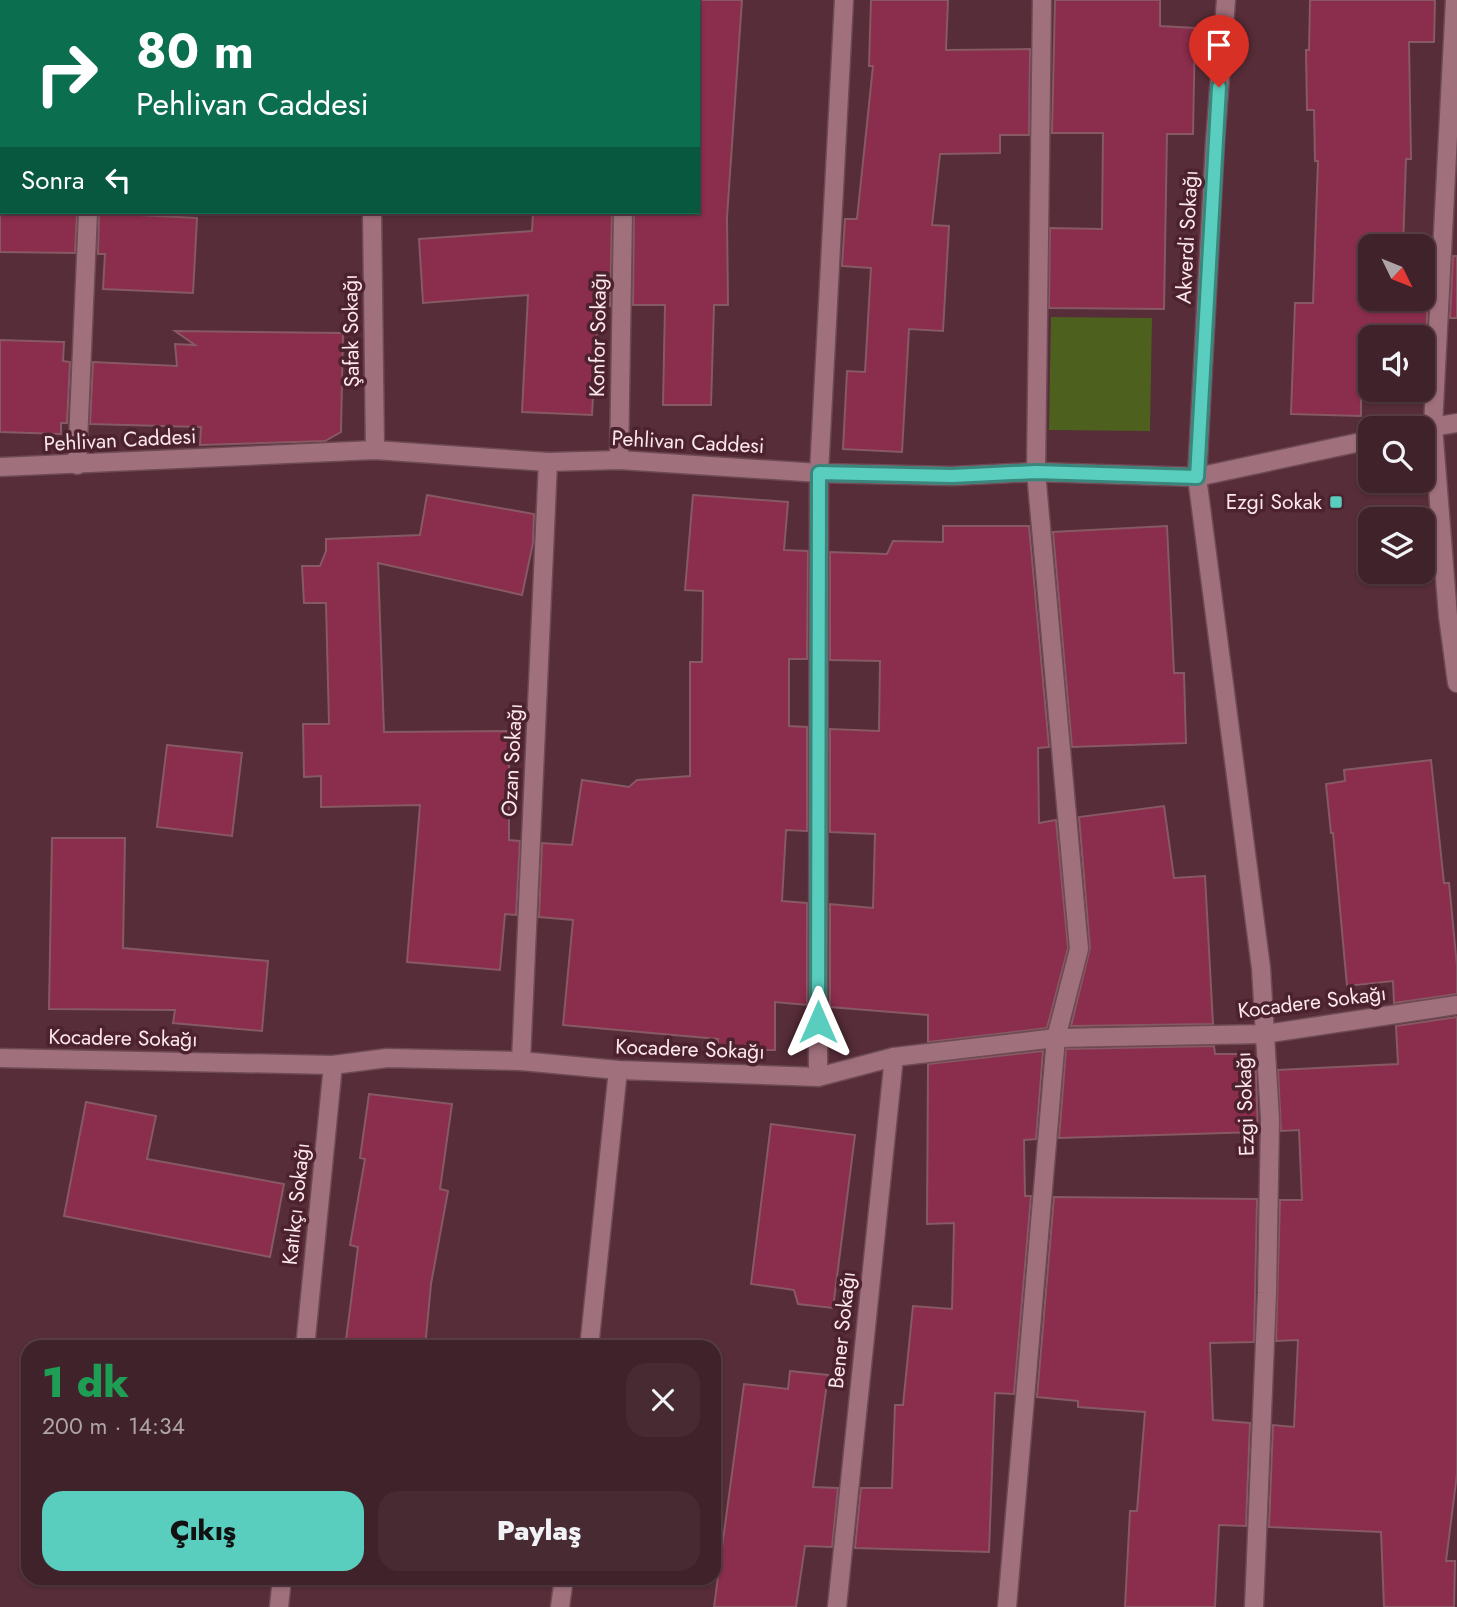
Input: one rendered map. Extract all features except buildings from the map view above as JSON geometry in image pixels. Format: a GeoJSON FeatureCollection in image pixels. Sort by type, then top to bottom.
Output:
{"type":"FeatureCollection","features":[{"type":"Feature","properties":{"kind":"street"},"geometry":{"type":"LineString","coordinates":[[818,1077],[819,473],[844,0]]}},
{"type":"Feature","properties":{"kind":"street"},"geometry":{"type":"LineString","coordinates":[[1007,1607],[1056,1038],[1079,949],[1036,472],[1042,0]]}},
{"type":"Feature","properties":{"kind":"street","name":"Akverdi Sokağı"},"geometry":{"type":"LineString","coordinates":[[1197,477],[1214,156],[1226,0]]}},
{"type":"Feature","properties":{"kind":"street"},"geometry":{"type":"LineString","coordinates":[[1427,416],[1455,0]]}},
{"type":"Feature","properties":{"kind":"street"},"geometry":{"type":"LineString","coordinates":[[76,465],[88,214]]}},
{"type":"Feature","properties":{"kind":"street","name":"Şafak Sokağı"},"geometry":{"type":"LineString","coordinates":[[372,214],[374,450]]}},
{"type":"Feature","properties":{"kind":"street","name":"Konfor Sokağı"},"geometry":{"type":"LineString","coordinates":[[620,460],[623,214]]}},
{"type":"Feature","properties":{"kind":"street"},"geometry":{"type":"LineString","coordinates":[[1435,426],[1457,423]]}},
{"type":"Feature","properties":{"kind":"street","name":"Pehlivan Caddesi"},"geometry":{"type":"LineString","coordinates":[[0,467],[374,450],[548,462],[620,460],[819,473],[952,476],[1036,472],[1197,477],[1358,443]]}},
{"type":"Feature","properties":{"kind":"street","name":"Ozan Sokağı"},"geometry":{"type":"LineString","coordinates":[[521,1061],[548,462]]}},
{"type":"Feature","properties":{"kind":"street","name":"Ezgi Sokağı"},"geometry":{"type":"LineString","coordinates":[[1197,477],[1261,968],[1270,1119],[1267,1293],[1254,1607]]}},
{"type":"Feature","properties":{"kind":"street"},"geometry":{"type":"LineString","coordinates":[[1434,493],[1457,683]]}},
{"type":"Feature","properties":{"kind":"street","name":"Kocadere Sokağı"},"geometry":{"type":"LineString","coordinates":[[0,1058],[333,1065],[387,1058],[521,1061],[618,1070],[818,1077],[894,1057],[1056,1038],[1265,1034],[1457,1005]]}},
{"type":"Feature","properties":{"kind":"street","name":"Bener Sokağı"},"geometry":{"type":"LineString","coordinates":[[836,1607],[894,1057]]}},
{"type":"Feature","properties":{"kind":"street","name":"Katıkçı Sokağı"},"geometry":{"type":"LineString","coordinates":[[306,1340],[333,1065]]}},
{"type":"Feature","properties":{"kind":"street"},"geometry":{"type":"LineString","coordinates":[[590,1340],[618,1070]]}},
{"type":"Feature","properties":{"kind":"street"},"geometry":{"type":"LineString","coordinates":[[279,1607],[281,1585]]}},
{"type":"Feature","properties":{"kind":"street"},"geometry":{"type":"LineString","coordinates":[[561,1607],[563,1585]]}},
{"type":"Feature","properties":{"kind":"green space"},"geometry":{"type":"Polygon","coordinates":[[[1051,317],[1152,318],[1150,431],[1049,430],[1051,317]]]}},
{"type":"Feature","properties":{"kind":"place","name":"Ezgi Sokak"},"geometry":{"type":"Point","coordinates":[1336,502]}},
{"type":"Feature","properties":{"kind":"route"},"geometry":{"type":"LineString","coordinates":[[818,1022],[819,473],[952,476],[1036,472],[1197,477],[1219,87]]}}]}
